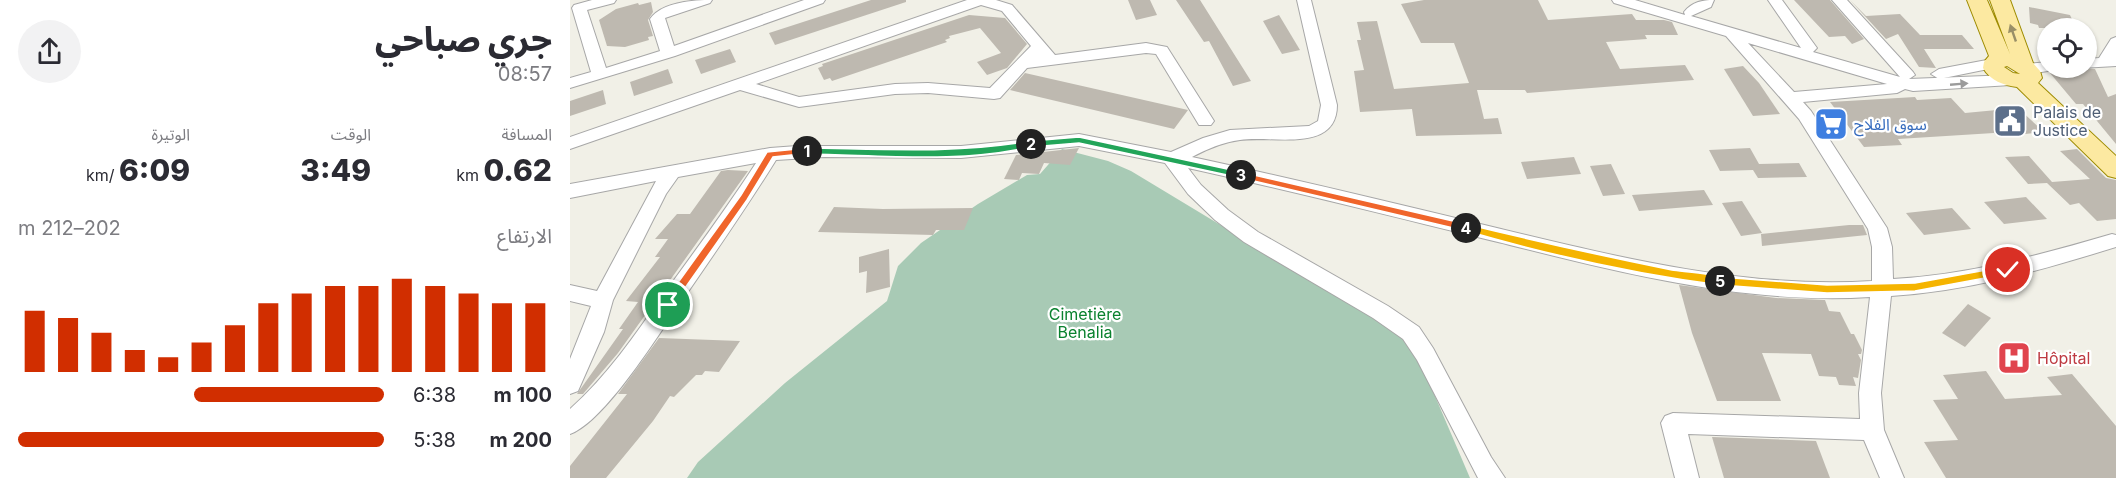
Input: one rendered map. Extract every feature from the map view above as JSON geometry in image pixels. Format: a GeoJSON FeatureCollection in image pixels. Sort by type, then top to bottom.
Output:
{"type":"FeatureCollection","features":[{"type":"Feature","properties":{"kind":"main road"},"geometry":{"type":"LineString","coordinates":[[1977,0],[1997,62],[1998,74],[2027,73]]}},
{"type":"Feature","properties":{"kind":"main road"},"geometry":{"type":"LineString","coordinates":[[2000,0],[2027,73],[2116,170]]}},
{"type":"Feature","properties":{"kind":"street"},"geometry":{"type":"LineString","coordinates":[[600,75],[579,8],[609,0]]}},
{"type":"Feature","properties":{"kind":"street"},"geometry":{"type":"LineString","coordinates":[[669,53],[657,19],[660,15],[705,0]]}},
{"type":"Feature","properties":{"kind":"street"},"geometry":{"type":"LineString","coordinates":[[570,83],[669,53],[785,5],[818,0]]}},
{"type":"Feature","properties":{"kind":"street"},"geometry":{"type":"LineString","coordinates":[[570,133],[951,2],[981,0],[1007,8],[1054,63]]}},
{"type":"Feature","properties":{"kind":"street"},"geometry":{"type":"LineString","coordinates":[[1172,160],[1192,148],[1219,139],[1247,133],[1306,132],[1320,129],[1326,124],[1329,105],[1304,0]]}},
{"type":"Feature","properties":{"kind":"street"},"geometry":{"type":"LineString","coordinates":[[1619,0],[1732,34],[1910,81],[1928,75],[1997,62]]}},
{"type":"Feature","properties":{"kind":"street"},"geometry":{"type":"LineString","coordinates":[[1652,0],[1910,81]]}},
{"type":"Feature","properties":{"kind":"street"},"geometry":{"type":"LineString","coordinates":[[1691,12],[1706,4],[1707,0]]}},
{"type":"Feature","properties":{"kind":"street"},"geometry":{"type":"LineString","coordinates":[[1775,0],[1809,48]]}},
{"type":"Feature","properties":{"kind":"street"},"geometry":{"type":"LineString","coordinates":[[1839,0],[1910,81]]}},
{"type":"Feature","properties":{"kind":"street"},"geometry":{"type":"LineString","coordinates":[[570,143],[739,84],[951,2]]}},
{"type":"Feature","properties":{"kind":"street"},"geometry":{"type":"LineString","coordinates":[[1732,34],[1790,98],[1821,139],[1877,228],[1882,247],[1882,288],[1870,393],[1872,430],[1892,478]]}},
{"type":"Feature","properties":{"kind":"street"},"geometry":{"type":"LineString","coordinates":[[2110,62],[2116,42]]}},
{"type":"Feature","properties":{"kind":"street"},"geometry":{"type":"LineString","coordinates":[[739,84],[799,102],[895,89],[928,88],[994,94],[1040,45]]}},
{"type":"Feature","properties":{"kind":"street"},"geometry":{"type":"LineString","coordinates":[[1022,64],[1054,63],[1146,48],[1161,50],[1205,121]]}},
{"type":"Feature","properties":{"kind":"street"},"geometry":{"type":"LineString","coordinates":[[1790,98],[1910,81],[2027,73]]}},
{"type":"Feature","properties":{"kind":"street"},"geometry":{"type":"LineString","coordinates":[[570,191],[770,154],[803,151],[906,153],[988,151],[1059,140],[1079,140],[1582,256],[1686,277],[1806,288],[1915,287],[2008,270],[2112,241]]}},
{"type":"Feature","properties":{"kind":"street"},"geometry":{"type":"LineString","coordinates":[[570,424],[590,407],[630,359],[744,197],[770,154]]}},
{"type":"Feature","properties":{"kind":"street"},"geometry":{"type":"LineString","coordinates":[[1172,160],[1194,190],[1253,237],[1411,333],[1425,354],[1482,465],[1493,478]]}},
{"type":"Feature","properties":{"kind":"street"},"geometry":{"type":"LineString","coordinates":[[570,384],[593,332],[603,300],[658,192],[672,172]]}},
{"type":"Feature","properties":{"kind":"street"},"geometry":{"type":"LineString","coordinates":[[570,293],[603,300]]}},
{"type":"Feature","properties":{"kind":"street"},"geometry":{"type":"LineString","coordinates":[[1687,478],[1673,423],[1872,430]]}},
{"type":"Feature","properties":{"kind":"green space","name":"Cimetière Benalia"},"geometry":{"type":"Polygon","coordinates":[[[1062,149],[1108,161],[1131,171],[1411,340],[1470,478],[687,478],[698,462],[785,383],[887,301],[898,266],[921,243],[978,204],[1027,175],[1040,174],[1062,149]]]}},
{"type":"Feature","properties":{"kind":"building"},"geometry":{"type":"Polygon","coordinates":[[[871,0],[906,0],[906,2],[775,45],[769,33],[871,0]]]}},
{"type":"Feature","properties":{"kind":"building"},"geometry":{"type":"Polygon","coordinates":[[[1128,0],[1150,0],[1157,15],[1136,20],[1128,0]]]}},
{"type":"Feature","properties":{"kind":"building"},"geometry":{"type":"Polygon","coordinates":[[[1176,0],[1200,0],[1251,81],[1233,86],[1209,41],[1204,42],[1176,0]]]}},
{"type":"Feature","properties":{"kind":"building"},"geometry":{"type":"Polygon","coordinates":[[[1424,0],[1538,0],[1548,20],[1632,14],[1636,20],[1672,22],[1678,35],[1645,35],[1647,39],[1606,42],[1620,69],[1685,65],[1694,80],[1527,93],[1525,90],[1477,90],[1484,119],[1498,118],[1502,134],[1416,136],[1412,109],[1360,112],[1354,71],[1364,70],[1357,40],[1361,40],[1357,22],[1377,21],[1394,89],[1469,83],[1454,43],[1421,43],[1401,4],[1424,0]]]}},
{"type":"Feature","properties":{"kind":"building"},"geometry":{"type":"Polygon","coordinates":[[[1794,0],[1830,0],[1864,39],[1852,44],[1845,36],[1829,37],[1794,0]]]}},
{"type":"Feature","properties":{"kind":"building"},"geometry":{"type":"Polygon","coordinates":[[[1850,0],[1866,16],[1900,14],[1920,35],[1962,35],[1974,49],[1924,49],[1936,68],[1919,67],[1898,34],[1886,39],[1850,0]]]}},
{"type":"Feature","properties":{"kind":"building"},"geometry":{"type":"Polygon","coordinates":[[[651,2],[653,12],[648,20],[653,36],[648,37],[649,40],[625,47],[607,46],[599,20],[616,9],[651,2]]]}},
{"type":"Feature","properties":{"kind":"building"},"geometry":{"type":"Polygon","coordinates":[[[2029,7],[2070,15],[2071,18],[2037,18],[2037,25],[2030,23],[2029,7]]]}},
{"type":"Feature","properties":{"kind":"building"},"geometry":{"type":"Polygon","coordinates":[[[969,15],[1005,18],[1027,44],[1007,68],[987,75],[977,62],[1001,53],[980,28],[949,36],[950,38],[945,40],[947,42],[832,81],[830,78],[824,80],[818,68],[823,66],[822,64],[969,15]]]}},
{"type":"Feature","properties":{"kind":"building"},"geometry":{"type":"Polygon","coordinates":[[[1279,15],[1300,50],[1282,54],[1263,21],[1279,15]]]}},
{"type":"Feature","properties":{"kind":"building"},"geometry":{"type":"Polygon","coordinates":[[[730,49],[736,62],[701,74],[695,60],[730,49]]]}},
{"type":"Feature","properties":{"kind":"building"},"geometry":{"type":"Polygon","coordinates":[[[1743,66],[1759,83],[1780,114],[1753,116],[1724,69],[1743,66]]]}},
{"type":"Feature","properties":{"kind":"building"},"geometry":{"type":"Polygon","coordinates":[[[668,69],[673,83],[634,96],[630,82],[668,69]]]}},
{"type":"Feature","properties":{"kind":"building"},"geometry":{"type":"Polygon","coordinates":[[[1025,73],[1188,110],[1174,129],[1010,90],[1025,73]]]}},
{"type":"Feature","properties":{"kind":"building"},"geometry":{"type":"Polygon","coordinates":[[[2097,73],[2108,97],[2116,94],[2116,144],[2083,104],[2076,104],[2054,78],[2097,78],[2097,73]]]}},
{"type":"Feature","properties":{"kind":"building"},"geometry":{"type":"Polygon","coordinates":[[[603,90],[606,104],[570,116],[570,101],[603,90]]]}},
{"type":"Feature","properties":{"kind":"building"},"geometry":{"type":"Polygon","coordinates":[[[1915,97],[1917,100],[1951,98],[1965,113],[2018,108],[2044,132],[1999,137],[1994,133],[1898,139],[1902,145],[1864,147],[1830,102],[1915,97]]]}},
{"type":"Feature","properties":{"kind":"building"},"geometry":{"type":"Polygon","coordinates":[[[1079,148],[1070,165],[1044,163],[1039,174],[1022,173],[1019,180],[1004,179],[1016,155],[1079,148]]]}},
{"type":"Feature","properties":{"kind":"building"},"geometry":{"type":"Polygon","coordinates":[[[1750,148],[1759,164],[1799,163],[1807,177],[1758,178],[1753,170],[1720,171],[1709,150],[1750,148]]]}},
{"type":"Feature","properties":{"kind":"building"},"geometry":{"type":"Polygon","coordinates":[[[2077,149],[2106,178],[2116,180],[2116,219],[2097,221],[2079,203],[2070,205],[2047,183],[2028,184],[2005,157],[2029,156],[2052,182],[2090,179],[2060,151],[2077,149]]]}},
{"type":"Feature","properties":{"kind":"building"},"geometry":{"type":"Polygon","coordinates":[[[1574,157],[1581,174],[1527,179],[1521,162],[1574,157]]]}},
{"type":"Feature","properties":{"kind":"building"},"geometry":{"type":"Polygon","coordinates":[[[1611,164],[1625,194],[1603,196],[1590,166],[1611,164]]]}},
{"type":"Feature","properties":{"kind":"building"},"geometry":{"type":"Polygon","coordinates":[[[721,171],[748,171],[618,353],[583,394],[577,394],[623,329],[619,329],[638,302],[626,301],[660,257],[655,257],[668,239],[655,239],[677,214],[690,214],[721,171]]]}},
{"type":"Feature","properties":{"kind":"building"},"geometry":{"type":"Polygon","coordinates":[[[1704,190],[1713,205],[1639,211],[1632,195],[1704,190]]]}},
{"type":"Feature","properties":{"kind":"building"},"geometry":{"type":"Polygon","coordinates":[[[2026,197],[2047,219],[2004,224],[1984,202],[2026,197]]]}},
{"type":"Feature","properties":{"kind":"building"},"geometry":{"type":"Polygon","coordinates":[[[1742,201],[1762,233],[1741,236],[1722,203],[1742,201]]]}},
{"type":"Feature","properties":{"kind":"building"},"geometry":{"type":"Polygon","coordinates":[[[834,207],[973,208],[964,230],[936,230],[933,235],[818,232],[834,207]]]}},
{"type":"Feature","properties":{"kind":"building"},"geometry":{"type":"Polygon","coordinates":[[[1952,208],[1971,229],[1924,235],[1906,213],[1952,208]]]}},
{"type":"Feature","properties":{"kind":"building"},"geometry":{"type":"Polygon","coordinates":[[[1863,225],[1867,235],[1762,246],[1761,234],[1863,225]]]}},
{"type":"Feature","properties":{"kind":"building"},"geometry":{"type":"Polygon","coordinates":[[[889,249],[890,287],[866,293],[867,271],[859,273],[859,257],[889,249]]]}},
{"type":"Feature","properties":{"kind":"building"},"geometry":{"type":"Polygon","coordinates":[[[1679,285],[1776,298],[1825,300],[1829,311],[1840,312],[1862,350],[1861,354],[1858,354],[1861,360],[1858,378],[1853,377],[1856,386],[1839,385],[1836,377],[1819,376],[1811,354],[1762,353],[1781,401],[1717,401],[1692,333],[1679,285]]]}},
{"type":"Feature","properties":{"kind":"building"},"geometry":{"type":"Polygon","coordinates":[[[1968,304],[1991,318],[1965,347],[1942,333],[1968,304]]]}},
{"type":"Feature","properties":{"kind":"building"},"geometry":{"type":"Polygon","coordinates":[[[659,338],[740,341],[719,372],[705,371],[702,375],[696,375],[674,397],[670,396],[653,421],[606,478],[570,478],[570,466],[627,394],[618,394],[659,338]]]}},
{"type":"Feature","properties":{"kind":"building"},"geometry":{"type":"Polygon","coordinates":[[[1986,371],[2005,399],[2062,395],[2047,377],[2072,374],[2116,426],[2116,478],[1946,478],[1924,442],[1958,440],[1933,400],[1958,399],[1943,375],[1986,371]]]}},
{"type":"Feature","properties":{"kind":"building"},"geometry":{"type":"Polygon","coordinates":[[[1712,437],[1816,441],[1830,478],[1724,478],[1712,437]]]}},
{"type":"Feature","properties":{"kind":"place","name":"Palais de Justice"},"geometry":{"type":"Point","coordinates":[2010,121]}},
{"type":"Feature","properties":{"kind":"place","name":"سوق الفلاح"},"geometry":{"type":"Point","coordinates":[1831,124]}},
{"type":"Feature","properties":{"kind":"place","name":"Hôpital"},"geometry":{"type":"Point","coordinates":[2014,358]}},
{"type":"Feature","properties":{"kind":"route"},"geometry":{"type":"LineString","coordinates":[[668,305],[744,197],[770,154],[803,151],[906,153],[988,151],[1059,140],[1079,140],[1153,155],[1582,256],[1686,277],[1754,285],[1827,289],[1915,287],[2008,270]]}}]}
